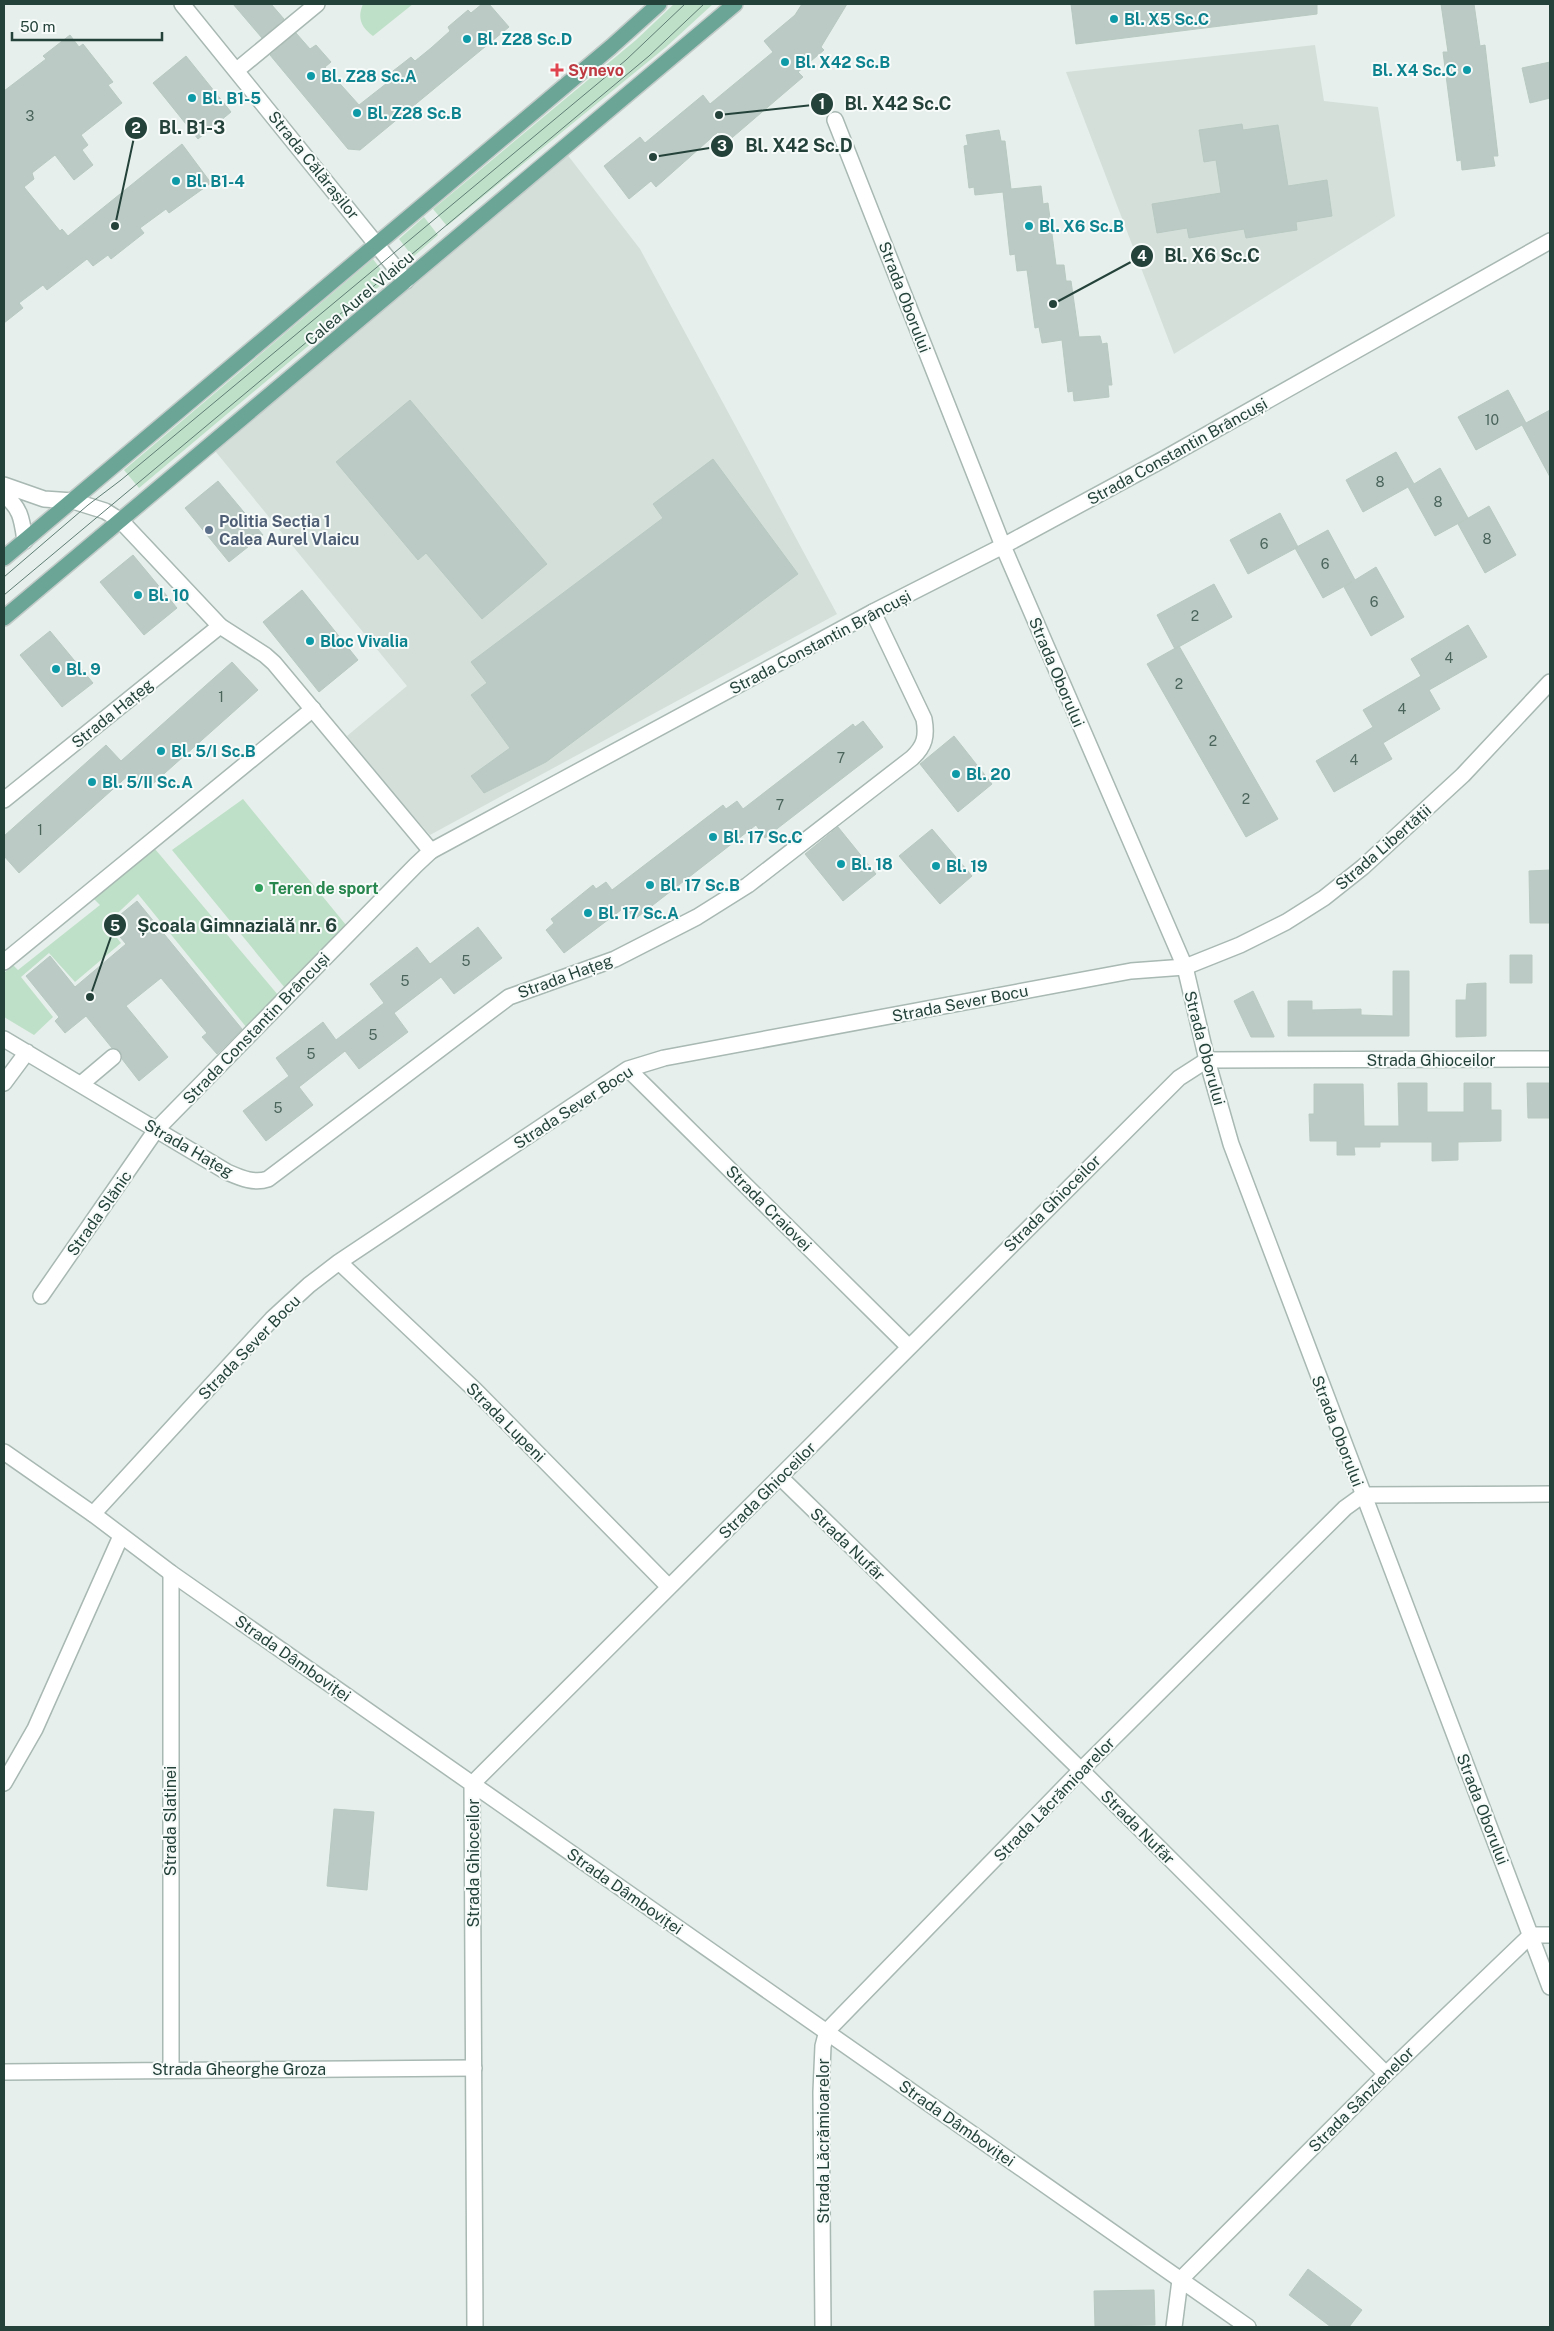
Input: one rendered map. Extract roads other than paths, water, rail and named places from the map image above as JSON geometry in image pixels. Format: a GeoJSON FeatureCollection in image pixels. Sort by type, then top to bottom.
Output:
{"type":"FeatureCollection","features":[{"type":"Feature","properties":{"kind":"main road","name":"Calea Aurel Vlaicu"},"geometry":{"type":"LineString","coordinates":[[4,558],[376,243],[612,47],[659,4]]}},
{"type":"Feature","properties":{"kind":"main road","name":"Calea Aurel Vlaicu"},"geometry":{"type":"LineString","coordinates":[[4,618],[734,4]]}},
{"type":"Feature","properties":{"kind":"street","name":"Strada Călărașilor"},"geometry":{"type":"LineString","coordinates":[[182,4],[406,281]]}},
{"type":"Feature","properties":{"kind":"street"},"geometry":{"type":"LineString","coordinates":[[237,70],[317,4]]}},
{"type":"Feature","properties":{"kind":"street","name":"Strada Oborului"},"geometry":{"type":"LineString","coordinates":[[835,120],[1003,546],[1185,968],[1206,1060],[1231,1144],[1550,1987]]}},
{"type":"Feature","properties":{"kind":"street","name":"Strada Constantin Brâncuși"},"geometry":{"type":"LineString","coordinates":[[156,1130],[431,851],[873,612],[1003,546],[1162,460],[1550,242]]}},
{"type":"Feature","properties":{"kind":"street"},"geometry":{"type":"LineString","coordinates":[[4,485],[44,499],[73,501],[105,511],[121,521],[220,626],[265,655],[313,709],[431,851]]}},
{"type":"Feature","properties":{"kind":"street"},"geometry":{"type":"LineString","coordinates":[[4,495],[14,503],[20,512],[25,541]]}},
{"type":"Feature","properties":{"kind":"street","name":"Strada Hațeg"},"geometry":{"type":"LineString","coordinates":[[4,1039],[156,1130],[242,1178],[260,1182],[268,1179],[509,997],[615,959],[697,917],[748,885],[912,758],[924,742],[926,731],[924,719],[873,612]]}},
{"type":"Feature","properties":{"kind":"street","name":"Strada Hațeg"},"geometry":{"type":"LineString","coordinates":[[4,800],[220,626]]}},
{"type":"Feature","properties":{"kind":"street","name":"Strada Libertății"},"geometry":{"type":"LineString","coordinates":[[1185,968],[1240,945],[1278,926],[1324,898],[1378,854],[1463,775],[1550,682]]}},
{"type":"Feature","properties":{"kind":"street"},"geometry":{"type":"LineString","coordinates":[[4,962],[313,709]]}},
{"type":"Feature","properties":{"kind":"street","name":"Strada Sever Bocu"},"geometry":{"type":"LineString","coordinates":[[93,1514],[272,1319],[309,1285],[339,1262],[628,1070],[664,1058],[1131,971],[1185,968]]}},
{"type":"Feature","properties":{"kind":"street"},"geometry":{"type":"LineString","coordinates":[[4,1083],[26,1052]]}},
{"type":"Feature","properties":{"kind":"street"},"geometry":{"type":"LineString","coordinates":[[81,1084],[113,1057]]}},
{"type":"Feature","properties":{"kind":"street","name":"Strada Ghioceilor"},"geometry":{"type":"LineString","coordinates":[[475,2327],[472,1784],[1178,1078],[1206,1060],[1550,1060]]}},
{"type":"Feature","properties":{"kind":"street","name":"Strada Craiovei"},"geometry":{"type":"LineString","coordinates":[[628,1070],[909,1347]]}},
{"type":"Feature","properties":{"kind":"street","name":"Strada Slănic"},"geometry":{"type":"LineString","coordinates":[[41,1296],[156,1130]]}},
{"type":"Feature","properties":{"kind":"street","name":"Strada Lupeni"},"geometry":{"type":"LineString","coordinates":[[339,1262],[475,1390],[669,1587]]}},
{"type":"Feature","properties":{"kind":"street","name":"Strada Dâmboviței"},"geometry":{"type":"LineString","coordinates":[[4,1452],[93,1514],[171,1573],[1248,2327]]}},
{"type":"Feature","properties":{"kind":"street","name":"Strada Nufăr"},"geometry":{"type":"LineString","coordinates":[[780,1477],[1081,1770],[1386,2074]]}},
{"type":"Feature","properties":{"kind":"street"},"geometry":{"type":"LineString","coordinates":[[1363,1495],[1550,1494]]}},
{"type":"Feature","properties":{"kind":"street","name":"Strada Lăcrămioarelor"},"geometry":{"type":"LineString","coordinates":[[823,2327],[821,2092],[823,2046],[827,2031],[1081,1770],[1330,1520],[1363,1495]]}},
{"type":"Feature","properties":{"kind":"street"},"geometry":{"type":"LineString","coordinates":[[4,1783],[35,1729],[121,1536]]}},
{"type":"Feature","properties":{"kind":"street","name":"Strada Slatinei"},"geometry":{"type":"LineString","coordinates":[[171,1573],[171,2070]]}},
{"type":"Feature","properties":{"kind":"street"},"geometry":{"type":"LineString","coordinates":[[1531,1935],[1550,1935]]}},
{"type":"Feature","properties":{"kind":"street","name":"Strada Sânzienelor"},"geometry":{"type":"LineString","coordinates":[[1180,2280],[1386,2074],[1531,1935]]}},
{"type":"Feature","properties":{"kind":"street","name":"Strada Gheorghe Groza"},"geometry":{"type":"LineString","coordinates":[[4,2072],[474,2068]]}},
{"type":"Feature","properties":{"kind":"street"},"geometry":{"type":"LineString","coordinates":[[1174,2327],[1180,2280]]}},
{"type":"Feature","properties":{"kind":"tram line"},"geometry":{"type":"LineString","coordinates":[[4,577],[88,505],[121,480],[626,60],[685,4]]}},
{"type":"Feature","properties":{"kind":"tram line"},"geometry":{"type":"LineString","coordinates":[[4,595],[649,56],[704,4]]}},
{"type":"Feature","properties":{"kind":"place","name":"Bl. X5 Sc.C"},"geometry":{"type":"Point","coordinates":[1114,19]}},
{"type":"Feature","properties":{"kind":"place","name":"Bl. Z28 Sc.D"},"geometry":{"type":"Point","coordinates":[467,39]}},
{"type":"Feature","properties":{"kind":"place","name":"Bl. X42 Sc.B"},"geometry":{"type":"Point","coordinates":[785,62]}},
{"type":"Feature","properties":{"kind":"place","name":"Synevo"},"geometry":{"type":"Point","coordinates":[557,70]}},
{"type":"Feature","properties":{"kind":"place","name":"Bl. X4 Sc.C"},"geometry":{"type":"Point","coordinates":[1467,70]}},
{"type":"Feature","properties":{"kind":"place","name":"Bl. Z28 Sc.A"},"geometry":{"type":"Point","coordinates":[311,76]}},
{"type":"Feature","properties":{"kind":"place","name":"Bl. B1-5"},"geometry":{"type":"Point","coordinates":[192,98]}},
{"type":"Feature","properties":{"kind":"place","name":"Bl. Z28 Sc.B"},"geometry":{"type":"Point","coordinates":[357,113]}},
{"type":"Feature","properties":{"kind":"place","name":"Bl. X42 Sc.C"},"geometry":{"type":"Point","coordinates":[719,115]}},
{"type":"Feature","properties":{"kind":"place","name":"Bl. X42 Sc.D"},"geometry":{"type":"Point","coordinates":[653,157]}},
{"type":"Feature","properties":{"kind":"place","name":"Bl. B1-4"},"geometry":{"type":"Point","coordinates":[176,181]}},
{"type":"Feature","properties":{"kind":"place","name":"Bl. B1-3"},"geometry":{"type":"Point","coordinates":[115,226]}},
{"type":"Feature","properties":{"kind":"place","name":"Bl. X6 Sc.B"},"geometry":{"type":"Point","coordinates":[1029,226]}},
{"type":"Feature","properties":{"kind":"place","name":"Bl. X6 Sc.C"},"geometry":{"type":"Point","coordinates":[1053,304]}},
{"type":"Feature","properties":{"kind":"place","name":"Politia Secția 1 Calea Aurel Vlaicu"},"geometry":{"type":"Point","coordinates":[209,530]}},
{"type":"Feature","properties":{"kind":"place","name":"Bl. 10"},"geometry":{"type":"Point","coordinates":[138,595]}},
{"type":"Feature","properties":{"kind":"place","name":"Bloc Vivalia"},"geometry":{"type":"Point","coordinates":[310,641]}},
{"type":"Feature","properties":{"kind":"place","name":"Bl. 9"},"geometry":{"type":"Point","coordinates":[56,669]}},
{"type":"Feature","properties":{"kind":"place","name":"Bl. 5/I Sc.B"},"geometry":{"type":"Point","coordinates":[161,751]}},
{"type":"Feature","properties":{"kind":"place","name":"Bl. 20"},"geometry":{"type":"Point","coordinates":[956,774]}},
{"type":"Feature","properties":{"kind":"place","name":"Bl. 5/II Sc.A"},"geometry":{"type":"Point","coordinates":[92,782]}},
{"type":"Feature","properties":{"kind":"place","name":"Bl. 17 Sc.C"},"geometry":{"type":"Point","coordinates":[713,837]}},
{"type":"Feature","properties":{"kind":"place","name":"Bl. 18"},"geometry":{"type":"Point","coordinates":[841,864]}},
{"type":"Feature","properties":{"kind":"place","name":"Bl. 19"},"geometry":{"type":"Point","coordinates":[936,866]}},
{"type":"Feature","properties":{"kind":"place","name":"Bl. 17 Sc.B"},"geometry":{"type":"Point","coordinates":[650,885]}},
{"type":"Feature","properties":{"kind":"place","name":"Teren de sport"},"geometry":{"type":"Point","coordinates":[259,888]}},
{"type":"Feature","properties":{"kind":"place","name":"Bl. 17 Sc.A"},"geometry":{"type":"Point","coordinates":[588,913]}},
{"type":"Feature","properties":{"kind":"place","name":"Școala Gimnazială nr. 6"},"geometry":{"type":"Point","coordinates":[90,997]}}]}
